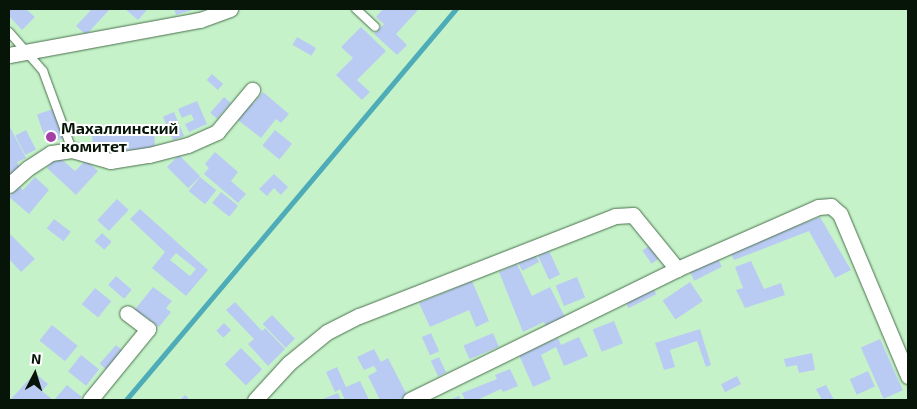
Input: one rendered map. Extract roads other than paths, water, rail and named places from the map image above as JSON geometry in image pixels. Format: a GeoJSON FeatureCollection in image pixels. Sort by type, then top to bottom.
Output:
{"type":"FeatureCollection","features":[{"type":"Feature","properties":{"kind":"street"},"geometry":{"type":"LineString","coordinates":[[9,55],[200,20],[230,9]]}},
{"type":"Feature","properties":{"kind":"street"},"geometry":{"type":"LineString","coordinates":[[9,185],[28,168],[51,153],[72,150],[110,161],[149,155],[188,145],[217,132],[252,90]]}},
{"type":"Feature","properties":{"kind":"street"},"geometry":{"type":"LineString","coordinates":[[410,400],[677,269],[818,208],[831,206],[840,214],[908,376]]}},
{"type":"Feature","properties":{"kind":"street"},"geometry":{"type":"LineString","coordinates":[[255,400],[289,363],[327,332],[359,316],[615,216],[632,215],[677,269]]}},
{"type":"Feature","properties":{"kind":"street"},"geometry":{"type":"LineString","coordinates":[[90,400],[148,329],[127,313]]}},
{"type":"Feature","properties":{"kind":"lane"},"geometry":{"type":"LineString","coordinates":[[356,9],[375,27]]}},
{"type":"Feature","properties":{"kind":"lane"},"geometry":{"type":"LineString","coordinates":[[9,32],[30,52],[43,71],[72,150]]}},
{"type":"Feature","properties":{"kind":"waterway"},"geometry":{"type":"LineString","coordinates":[[126,400],[456,9]]}},
{"type":"Feature","properties":{"kind":"place","name":"Махаллинский комитет"},"geometry":{"type":"Point","coordinates":[51,137]}}]}
